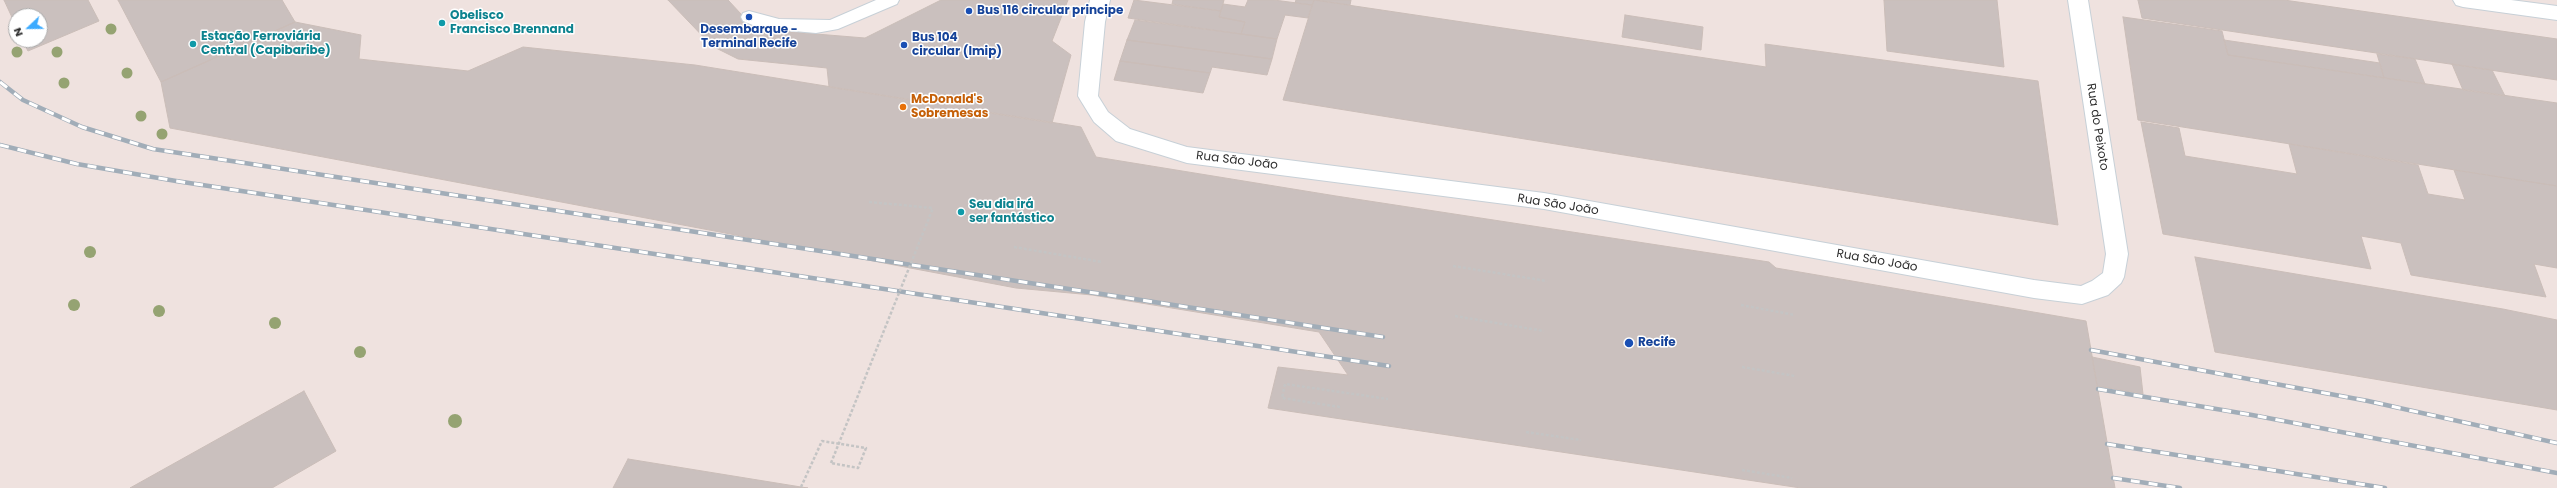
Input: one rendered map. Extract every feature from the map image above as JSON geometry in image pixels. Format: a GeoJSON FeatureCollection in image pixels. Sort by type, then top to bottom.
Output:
{"type":"FeatureCollection","features":[{"type":"Feature","properties":{"kind":"street","name":"Rua São João"},"geometry":{"type":"LineString","coordinates":[[1100,0],[1094,22],[1088,96],[1101,117],[1123,135],[1188,155],[1544,201],[2034,289],[2076,294],[2082,294],[2100,288],[2113,277],[2116,254]]}},
{"type":"Feature","properties":{"kind":"street","name":"Rua do Peixoto"},"geometry":{"type":"LineString","coordinates":[[2078,0],[2116,254]]}},
{"type":"Feature","properties":{"kind":"street"},"geometry":{"type":"LineString","coordinates":[[2463,0],[2557,13]]}},
{"type":"Feature","properties":{"kind":"lane"},"geometry":{"type":"LineString","coordinates":[[749,17],[760,22],[779,25],[816,27],[832,25],[891,0]]}},
{"type":"Feature","properties":{"kind":"path"},"geometry":{"type":"LineString","coordinates":[[801,487],[822,441],[866,448],[858,468],[831,463],[934,208],[870,202]]}},
{"type":"Feature","properties":{"kind":"path"},"geometry":{"type":"LineString","coordinates":[[1014,247],[1102,262]]}},
{"type":"Feature","properties":{"kind":"path"},"geometry":{"type":"LineString","coordinates":[[1453,266],[1547,281]]}},
{"type":"Feature","properties":{"kind":"path"},"geometry":{"type":"LineString","coordinates":[[1741,305],[1795,315]]}},
{"type":"Feature","properties":{"kind":"path"},"geometry":{"type":"LineString","coordinates":[[1455,316],[1544,331]]}},
{"type":"Feature","properties":{"kind":"path"},"geometry":{"type":"LineString","coordinates":[[1742,367],[1795,376]]}},
{"type":"Feature","properties":{"kind":"path"},"geometry":{"type":"LineString","coordinates":[[1340,407],[1282,398],[1285,384],[1388,399]]}},
{"type":"Feature","properties":{"kind":"path"},"geometry":{"type":"LineString","coordinates":[[1526,432],[1581,440]]}},
{"type":"Feature","properties":{"kind":"path"},"geometry":{"type":"LineString","coordinates":[[1742,470],[1792,478]]}},
{"type":"Feature","properties":{"kind":"building"},"geometry":{"type":"Polygon","coordinates":[[[4,0],[88,0],[99,21],[48,43],[48,8],[8,9],[4,0]]]}},
{"type":"Feature","properties":{"kind":"building","name":"Estação Ferroviária Central (Capibaribe)"},"geometry":{"type":"Polygon","coordinates":[[[118,0],[282,0],[295,22],[161,82],[118,0]]]}},
{"type":"Feature","properties":{"kind":"building"},"geometry":{"type":"Polygon","coordinates":[[[668,0],[728,0],[755,29],[865,38],[941,0],[1068,0],[1052,41],[1071,55],[1052,123],[829,87],[827,68],[738,59],[712,46],[668,0]]]}},
{"type":"Feature","properties":{"kind":"building"},"geometry":{"type":"Polygon","coordinates":[[[1134,0],[1221,11],[1219,17],[1245,22],[1241,34],[1128,18],[1134,0]]]}},
{"type":"Feature","properties":{"kind":"building"},"geometry":{"type":"Polygon","coordinates":[[[1173,0],[1224,0],[1221,11],[1172,4],[1173,0]]]}},
{"type":"Feature","properties":{"kind":"building"},"geometry":{"type":"Polygon","coordinates":[[[1248,0],[1274,0],[1312,5],[1308,18],[1285,15],[1277,39],[1241,34],[1245,22],[1219,17],[1223,4],[1245,7],[1248,0]]]}},
{"type":"Feature","properties":{"kind":"building"},"geometry":{"type":"Polygon","coordinates":[[[1296,0],[1314,0],[1312,5],[1295,3],[1296,0]]]}},
{"type":"Feature","properties":{"kind":"building"},"geometry":{"type":"Polygon","coordinates":[[[1314,0],[1766,67],[1765,44],[2038,81],[2058,225],[1283,100],[1314,0]]]}},
{"type":"Feature","properties":{"kind":"building"},"geometry":{"type":"Polygon","coordinates":[[[1316,0],[1351,0],[1350,5],[1316,0]]]}},
{"type":"Feature","properties":{"kind":"building"},"geometry":{"type":"Polygon","coordinates":[[[1884,0],[1997,0],[2004,67],[1887,51],[1884,0]]]}},
{"type":"Feature","properties":{"kind":"building"},"geometry":{"type":"Polygon","coordinates":[[[2138,0],[2284,0],[2557,39],[2557,80],[2142,18],[2138,0]]]}},
{"type":"Feature","properties":{"kind":"building"},"geometry":{"type":"Polygon","coordinates":[[[1625,15],[1703,27],[1701,50],[1622,37],[1625,15]]]}},
{"type":"Feature","properties":{"kind":"building"},"geometry":{"type":"Polygon","coordinates":[[[2123,17],[2222,31],[2228,55],[2557,103],[2557,186],[2138,120],[2123,17]]]}},
{"type":"Feature","properties":{"kind":"building"},"geometry":{"type":"Polygon","coordinates":[[[1135,20],[1277,39],[1272,59],[1127,40],[1135,20]]]}},
{"type":"Feature","properties":{"kind":"building"},"geometry":{"type":"Polygon","coordinates":[[[295,22],[361,35],[359,59],[468,71],[523,47],[695,65],[1081,127],[1096,157],[1336,196],[1769,262],[1776,268],[2086,321],[2115,488],[1801,488],[1268,408],[1278,367],[1348,375],[1319,332],[1092,295],[1016,288],[170,128],[161,82],[295,22]]]}},
{"type":"Feature","properties":{"kind":"building"},"geometry":{"type":"Polygon","coordinates":[[[1127,40],[1272,59],[1267,75],[1212,67],[1210,73],[1120,61],[1127,40]]]}},
{"type":"Feature","properties":{"kind":"building"},"geometry":{"type":"Polygon","coordinates":[[[2224,40],[2380,63],[2384,78],[2228,55],[2224,40]]]}},
{"type":"Feature","properties":{"kind":"building"},"geometry":{"type":"Polygon","coordinates":[[[26,48],[35,48],[28,51],[26,48]]]}},
{"type":"Feature","properties":{"kind":"building"},"geometry":{"type":"Polygon","coordinates":[[[2377,54],[2415,59],[2425,84],[2384,78],[2377,54]]]}},
{"type":"Feature","properties":{"kind":"building"},"geometry":{"type":"Polygon","coordinates":[[[1120,61],[1210,73],[1203,93],[1114,80],[1120,61]]]}},
{"type":"Feature","properties":{"kind":"building"},"geometry":{"type":"Polygon","coordinates":[[[2452,64],[2492,70],[2505,96],[2463,90],[2452,64]]]}},
{"type":"Feature","properties":{"kind":"building"},"geometry":{"type":"Polygon","coordinates":[[[2141,122],[2179,128],[2185,156],[2297,174],[2289,144],[2418,165],[2428,194],[2465,200],[2454,170],[2557,186],[2557,268],[2534,264],[2546,297],[2411,275],[2401,243],[2361,236],[2371,269],[2163,234],[2141,122]]]}},
{"type":"Feature","properties":{"kind":"building"},"geometry":{"type":"Polygon","coordinates":[[[2195,257],[2503,309],[2557,320],[2557,410],[2215,352],[2195,257]]]}},
{"type":"Feature","properties":{"kind":"building"},"geometry":{"type":"Polygon","coordinates":[[[2092,357],[2140,367],[2143,394],[2097,386],[2092,357]]]}},
{"type":"Feature","properties":{"kind":"building"},"geometry":{"type":"Polygon","coordinates":[[[304,391],[336,451],[272,488],[130,488],[304,391]]]}},
{"type":"Feature","properties":{"kind":"building"},"geometry":{"type":"Polygon","coordinates":[[[628,459],[801,487],[808,488],[613,488],[628,459]]]}},
{"type":"Feature","properties":{"kind":"railway"},"geometry":{"type":"LineString","coordinates":[[0,82],[23,100],[82,127],[153,149],[1383,337]]}},
{"type":"Feature","properties":{"kind":"railway"},"geometry":{"type":"LineString","coordinates":[[0,145],[77,164],[176,181],[1389,366]]}},
{"type":"Feature","properties":{"kind":"railway"},"geometry":{"type":"LineString","coordinates":[[2091,350],[2368,401],[2557,443]]}},
{"type":"Feature","properties":{"kind":"railway"},"geometry":{"type":"LineString","coordinates":[[2098,389],[2252,415],[2557,473]]}},
{"type":"Feature","properties":{"kind":"railway"},"geometry":{"type":"LineString","coordinates":[[2107,444],[2385,488]]}},
{"type":"Feature","properties":{"kind":"railway"},"geometry":{"type":"LineString","coordinates":[[2113,478],[2180,488]]}},
{"type":"Feature","properties":{"kind":"place","name":"Bus 116 circular principe"},"geometry":{"type":"Point","coordinates":[969,11]}},
{"type":"Feature","properties":{"kind":"place","name":"Desembarque - Terminal Recife"},"geometry":{"type":"Point","coordinates":[749,17]}},
{"type":"Feature","properties":{"kind":"place","name":"Obelisco Francisco Brennand"},"geometry":{"type":"Point","coordinates":[442,23]}},
{"type":"Feature","properties":{"kind":"place","name":"Estação Ferroviária Central (Capibaribe)"},"geometry":{"type":"Point","coordinates":[193,44]}},
{"type":"Feature","properties":{"kind":"place","name":"Bus 104 circular (Imip)"},"geometry":{"type":"Point","coordinates":[904,45]}},
{"type":"Feature","properties":{"kind":"place","name":"McDonald's Sobremesas"},"geometry":{"type":"Point","coordinates":[903,107]}},
{"type":"Feature","properties":{"kind":"place","name":"Seu dia irá ser fantástico"},"geometry":{"type":"Point","coordinates":[961,212]}},
{"type":"Feature","properties":{"kind":"place","name":"Recife"},"geometry":{"type":"Point","coordinates":[1629,343]}}]}
